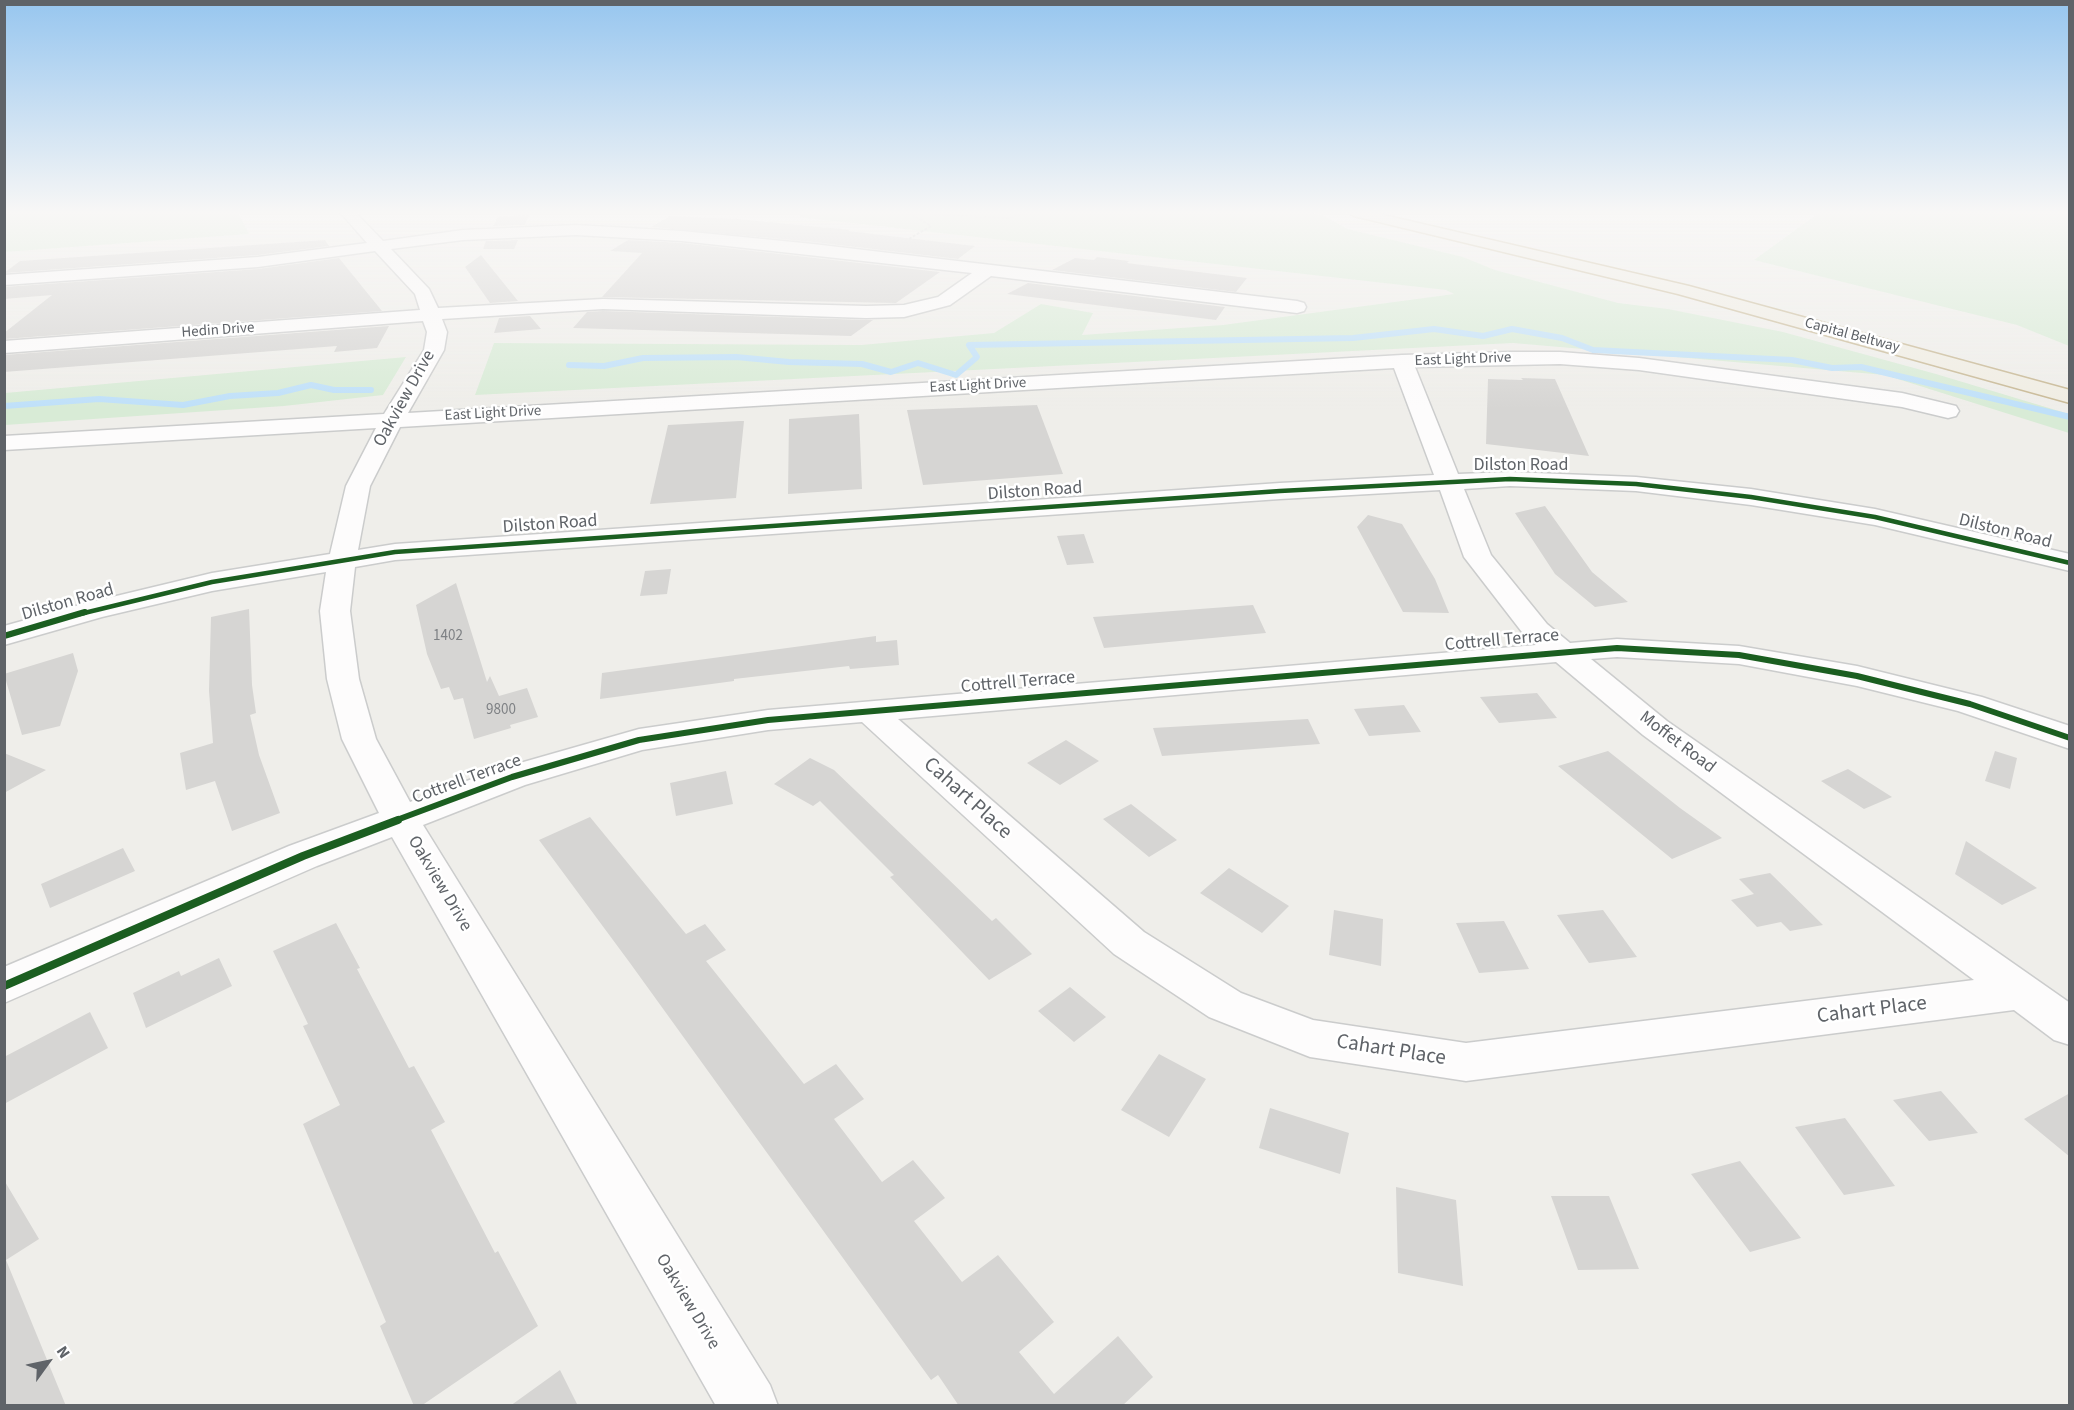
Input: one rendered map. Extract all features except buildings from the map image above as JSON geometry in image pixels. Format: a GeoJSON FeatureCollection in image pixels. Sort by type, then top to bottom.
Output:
{"type":"FeatureCollection","features":[{"type":"Feature","properties":{"kind":"highway","name":"Capital Beltway"},"geometry":{"type":"LineString","coordinates":[[1632,278],[2070,397]]}},
{"type":"Feature","properties":{"kind":"street"},"geometry":{"type":"LineString","coordinates":[[4,280],[35,278]]}},
{"type":"Feature","properties":{"kind":"street","name":"Oakview Drive"},"geometry":{"type":"LineString","coordinates":[[410,278],[423,292],[432,315],[437,332],[434,350],[392,420],[358,486],[342,561],[335,612],[343,679],[360,739],[401,820],[749,1406]]}},
{"type":"Feature","properties":{"kind":"street","name":"Hedin Drive"},"geometry":{"type":"LineString","coordinates":[[4,347],[603,304],[866,312],[903,311],[944,301],[977,278]]}},
{"type":"Feature","properties":{"kind":"street"},"geometry":{"type":"LineString","coordinates":[[1053,278],[1297,307]]}},
{"type":"Feature","properties":{"kind":"street","name":"East Light Drive"},"geometry":{"type":"LineString","coordinates":[[4,443],[1402,362],[1550,358],[1639,364],[1902,400],[1948,411]]}},
{"type":"Feature","properties":{"kind":"street","name":"Moffet Road"},"geometry":{"type":"LineString","coordinates":[[1402,362],[1478,557],[1536,630],[1655,728],[2070,1027]]}},
{"type":"Feature","properties":{"kind":"street","name":"Dilston Road"},"geometry":{"type":"LineString","coordinates":[[4,636],[93,610],[212,582],[395,552],[1256,492],[1510,479],[1636,484],[1751,497],[1875,517],[2070,563]]}},
{"type":"Feature","properties":{"kind":"street","name":"Cottrell Terrace"},"geometry":{"type":"LineString","coordinates":[[4,986],[303,856],[512,777],[639,740],[768,720],[1617,648],[1739,655],[1857,676],[1970,705],[2070,738]]}},
{"type":"Feature","properties":{"kind":"street","name":"Cahart Place"},"geometry":{"type":"LineString","coordinates":[[868,711],[1129,943],[1225,1005],[1310,1038],[1466,1062],[2021,992]]}},
{"type":"Feature","properties":{"kind":"green space"},"geometry":{"type":"Polygon","coordinates":[[[1338,278],[1524,278],[1618,303],[1668,309],[1783,332],[2069,414],[2069,433],[1885,375],[1513,343],[475,395],[494,343],[861,345],[994,333],[1041,304],[1093,313],[1082,335],[1223,325],[1454,294],[1446,290],[1338,278]]]}},
{"type":"Feature","properties":{"kind":"green space"},"geometry":{"type":"Polygon","coordinates":[[[1826,278],[2069,278],[2069,346],[2017,325],[1826,278]]]}},
{"type":"Feature","properties":{"kind":"green space"},"geometry":{"type":"Polygon","coordinates":[[[406,357],[383,395],[284,406],[5,425],[5,393],[406,357]]]}},
{"type":"Feature","properties":{"kind":"waterway"},"geometry":{"type":"LineString","coordinates":[[569,365],[604,366],[643,358],[736,357],[789,362],[862,364],[891,372],[918,363],[956,375],[977,357],[969,345],[1353,338],[1434,329],[1483,336],[1512,329],[1562,338],[1593,350],[1792,360],[1832,368],[1861,367],[2070,417]]}},
{"type":"Feature","properties":{"kind":"waterway"},"geometry":{"type":"LineString","coordinates":[[4,406],[99,399],[183,405],[230,396],[278,393],[311,385],[334,390],[371,390]]}},
{"type":"Feature","properties":{"kind":"cycle path"},"geometry":{"type":"LineString","coordinates":[[4,636],[93,610],[212,582],[395,552],[1280,491],[1510,479],[1636,484],[1751,497],[1875,517],[2070,563]]}},
{"type":"Feature","properties":{"kind":"cycle path"},"geometry":{"type":"LineString","coordinates":[[4,986],[303,856],[512,777],[639,740],[768,720],[1617,648],[1739,655],[1857,676],[1970,704],[2070,738]]}}]}
